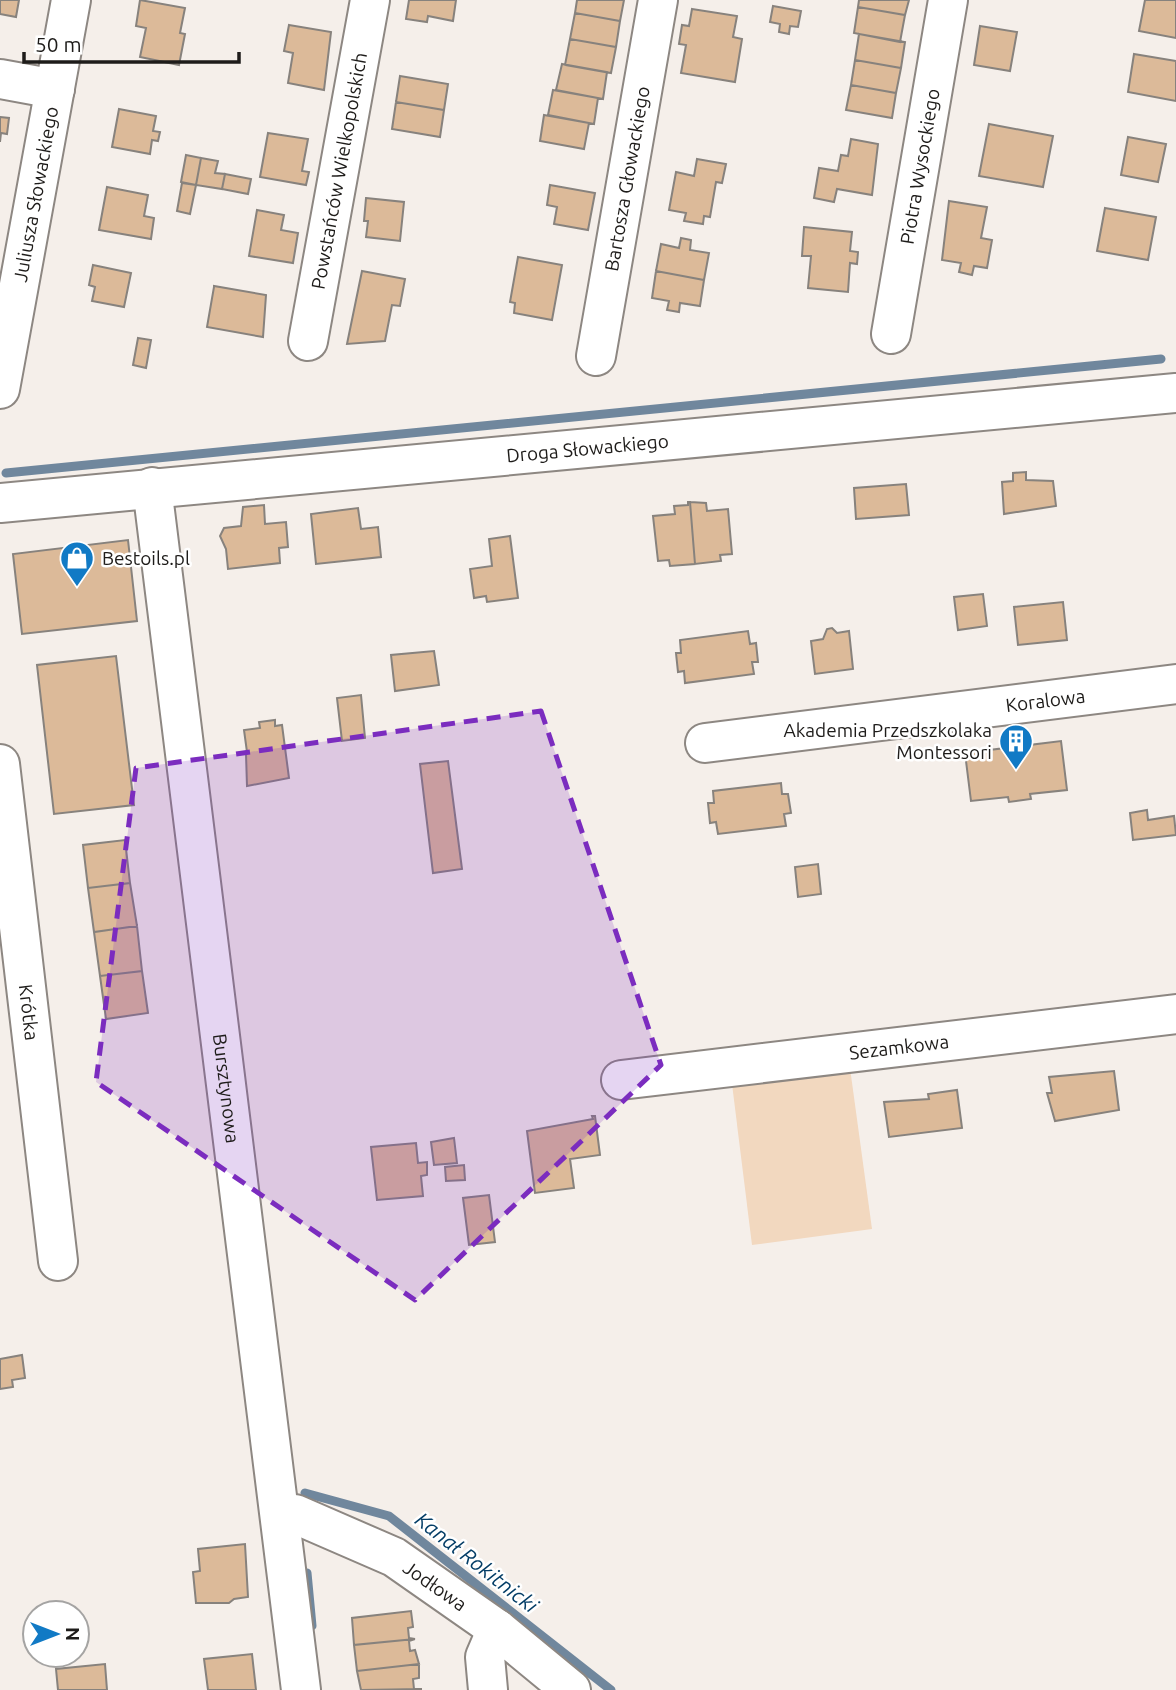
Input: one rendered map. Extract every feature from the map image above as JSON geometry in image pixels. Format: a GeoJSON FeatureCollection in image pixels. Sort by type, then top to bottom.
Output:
{"type":"FeatureCollection","features":[{"type":"Feature","properties":{"kind":"street","name":"Juliusza Słowackiego"},"geometry":{"type":"LineString","coordinates":[[0,389],[10,281],[55,89],[71,0]]}},
{"type":"Feature","properties":{"kind":"street","name":"Powstańców Wielkopolskich"},"geometry":{"type":"LineString","coordinates":[[308,341],[370,0]]}},
{"type":"Feature","properties":{"kind":"street","name":"Bartosza Głowackiego"},"geometry":{"type":"LineString","coordinates":[[596,356],[658,0]]}},
{"type":"Feature","properties":{"kind":"street","name":"Piotra Wysockiego"},"geometry":{"type":"LineString","coordinates":[[891,334],[948,0]]}},
{"type":"Feature","properties":{"kind":"street"},"geometry":{"type":"LineString","coordinates":[[0,79],[55,89]]}},
{"type":"Feature","properties":{"kind":"street","name":"Droga Słowackiego"},"geometry":{"type":"LineString","coordinates":[[0,503],[1176,393]]}},
{"type":"Feature","properties":{"kind":"street","name":"Bursztynowa"},"geometry":{"type":"LineString","coordinates":[[152,487],[301,1690]]}},
{"type":"Feature","properties":{"kind":"street","name":"Koralowa"},"geometry":{"type":"LineString","coordinates":[[705,743],[1176,684]]}},
{"type":"Feature","properties":{"kind":"street","name":"Krótka"},"geometry":{"type":"LineString","coordinates":[[0,764],[58,1261]]}},
{"type":"Feature","properties":{"kind":"street","name":"Sezamkowa"},"geometry":{"type":"LineString","coordinates":[[621,1080],[1176,1014]]}},
{"type":"Feature","properties":{"kind":"street","name":"Jodłowa"},"geometry":{"type":"LineString","coordinates":[[281,1514],[295,1514],[394,1557],[497,1629],[571,1690]]}},
{"type":"Feature","properties":{"kind":"street"},"geometry":{"type":"LineString","coordinates":[[488,1690],[485,1657],[497,1629]]}},
{"type":"Feature","properties":{"kind":"highlighted area"},"geometry":{"type":"Polygon","coordinates":[[[541,711],[661,1065],[415,1300],[96,1082],[136,768],[541,711]]]}},
{"type":"Feature","properties":{"kind":"shaded area"},"geometry":{"type":"Polygon","coordinates":[[[850,1068],[872,1229],[752,1245],[732,1084],[850,1068]]]}},
{"type":"Feature","properties":{"kind":"building"},"geometry":{"type":"Polygon","coordinates":[[[0,0],[19,0],[16,17],[0,14],[0,0]]]}},
{"type":"Feature","properties":{"kind":"building"},"geometry":{"type":"Polygon","coordinates":[[[140,0],[185,8],[180,33],[185,34],[179,65],[140,57],[146,28],[136,26],[140,0]]]}},
{"type":"Feature","properties":{"kind":"building"},"geometry":{"type":"Polygon","coordinates":[[[409,0],[456,0],[453,21],[428,16],[427,22],[406,19],[409,0]]]}},
{"type":"Feature","properties":{"kind":"building"},"geometry":{"type":"Polygon","coordinates":[[[577,0],[624,0],[620,21],[575,13],[577,0]]]}},
{"type":"Feature","properties":{"kind":"building"},"geometry":{"type":"Polygon","coordinates":[[[859,0],[909,0],[905,15],[858,7],[859,0]]]}},
{"type":"Feature","properties":{"kind":"building"},"geometry":{"type":"Polygon","coordinates":[[[1145,0],[1176,0],[1176,38],[1139,31],[1145,0]]]}},
{"type":"Feature","properties":{"kind":"building"},"geometry":{"type":"Polygon","coordinates":[[[773,6],[801,11],[798,27],[790,26],[789,34],[779,32],[780,24],[770,22],[773,6]]]}},
{"type":"Feature","properties":{"kind":"building"},"geometry":{"type":"Polygon","coordinates":[[[858,7],[905,15],[900,42],[854,33],[858,7]]]}},
{"type":"Feature","properties":{"kind":"building"},"geometry":{"type":"Polygon","coordinates":[[[692,9],[737,16],[733,37],[742,39],[735,82],[681,73],[686,45],[679,44],[682,25],[689,26],[692,9]]]}},
{"type":"Feature","properties":{"kind":"building"},"geometry":{"type":"Polygon","coordinates":[[[575,13],[620,21],[616,47],[570,39],[575,13]]]}},
{"type":"Feature","properties":{"kind":"building"},"geometry":{"type":"Polygon","coordinates":[[[289,25],[331,32],[324,90],[288,83],[293,53],[284,51],[289,25]]]}},
{"type":"Feature","properties":{"kind":"building"},"geometry":{"type":"Polygon","coordinates":[[[980,26],[1017,32],[1010,71],[974,65],[980,26]]]}},
{"type":"Feature","properties":{"kind":"building"},"geometry":{"type":"Polygon","coordinates":[[[859,34],[905,42],[901,68],[855,60],[859,34]]]}},
{"type":"Feature","properties":{"kind":"building"},"geometry":{"type":"Polygon","coordinates":[[[570,39],[616,47],[611,73],[565,65],[570,39]]]}},
{"type":"Feature","properties":{"kind":"building"},"geometry":{"type":"Polygon","coordinates":[[[1134,54],[1176,61],[1176,101],[1128,92],[1134,54]]]}},
{"type":"Feature","properties":{"kind":"building"},"geometry":{"type":"Polygon","coordinates":[[[855,60],[901,68],[896,93],[851,85],[855,60]]]}},
{"type":"Feature","properties":{"kind":"building"},"geometry":{"type":"Polygon","coordinates":[[[562,64],[607,72],[603,99],[556,90],[562,64]]]}},
{"type":"Feature","properties":{"kind":"building"},"geometry":{"type":"Polygon","coordinates":[[[400,76],[448,84],[444,110],[396,102],[400,76]]]}},
{"type":"Feature","properties":{"kind":"building"},"geometry":{"type":"Polygon","coordinates":[[[851,85],[896,93],[892,118],[846,110],[851,85]]]}},
{"type":"Feature","properties":{"kind":"building"},"geometry":{"type":"Polygon","coordinates":[[[553,90],[598,98],[594,124],[548,115],[553,90]]]}},
{"type":"Feature","properties":{"kind":"building"},"geometry":{"type":"Polygon","coordinates":[[[396,102],[444,110],[440,137],[392,129],[396,102]]]}},
{"type":"Feature","properties":{"kind":"building"},"geometry":{"type":"Polygon","coordinates":[[[119,109],[156,116],[153,131],[160,132],[158,141],[152,140],[150,154],[112,147],[119,109]]]}},
{"type":"Feature","properties":{"kind":"building"},"geometry":{"type":"Polygon","coordinates":[[[544,115],[589,123],[584,149],[540,141],[544,115]]]}},
{"type":"Feature","properties":{"kind":"building"},"geometry":{"type":"Polygon","coordinates":[[[0,117],[9,118],[7,134],[1,133],[0,142],[0,117]]]}},
{"type":"Feature","properties":{"kind":"building"},"geometry":{"type":"Polygon","coordinates":[[[989,124],[1053,136],[1043,187],[979,176],[989,124]]]}},
{"type":"Feature","properties":{"kind":"building"},"geometry":{"type":"Polygon","coordinates":[[[268,133],[308,139],[302,171],[309,172],[306,185],[260,177],[268,133]]]}},
{"type":"Feature","properties":{"kind":"building"},"geometry":{"type":"Polygon","coordinates":[[[1128,137],[1166,144],[1158,182],[1121,175],[1128,137]]]}},
{"type":"Feature","properties":{"kind":"building"},"geometry":{"type":"Polygon","coordinates":[[[851,139],[878,144],[872,195],[837,189],[834,202],[814,198],[819,168],[838,171],[841,155],[848,156],[851,139]]]}},
{"type":"Feature","properties":{"kind":"building"},"geometry":{"type":"Polygon","coordinates":[[[186,155],[201,158],[196,185],[181,182],[186,155]]]}},
{"type":"Feature","properties":{"kind":"building"},"geometry":{"type":"Polygon","coordinates":[[[201,158],[218,161],[215,173],[225,174],[222,189],[196,185],[201,158]]]}},
{"type":"Feature","properties":{"kind":"building"},"geometry":{"type":"Polygon","coordinates":[[[697,159],[726,164],[722,183],[716,182],[710,217],[704,216],[703,224],[684,221],[686,213],[669,210],[676,172],[694,176],[697,159]]]}},
{"type":"Feature","properties":{"kind":"building"},"geometry":{"type":"Polygon","coordinates":[[[225,174],[251,179],[248,194],[222,189],[225,174]]]}},
{"type":"Feature","properties":{"kind":"building"},"geometry":{"type":"Polygon","coordinates":[[[182,183],[196,185],[190,214],[177,211],[182,183]]]}},
{"type":"Feature","properties":{"kind":"building"},"geometry":{"type":"Polygon","coordinates":[[[550,185],[595,193],[588,230],[554,224],[557,207],[547,205],[550,185]]]}},
{"type":"Feature","properties":{"kind":"building"},"geometry":{"type":"Polygon","coordinates":[[[107,187],[148,195],[144,216],[154,218],[151,239],[99,230],[107,187]]]}},
{"type":"Feature","properties":{"kind":"building"},"geometry":{"type":"Polygon","coordinates":[[[366,198],[404,202],[400,241],[366,237],[366,198]]]}},
{"type":"Feature","properties":{"kind":"building"},"geometry":{"type":"Polygon","coordinates":[[[949,201],[987,207],[981,238],[992,240],[987,268],[974,266],[972,275],[959,272],[961,263],[942,260],[949,201]]]}},
{"type":"Feature","properties":{"kind":"building"},"geometry":{"type":"Polygon","coordinates":[[[1105,208],[1156,217],[1148,260],[1097,251],[1105,208]]]}},
{"type":"Feature","properties":{"kind":"building"},"geometry":{"type":"Polygon","coordinates":[[[257,210],[284,215],[281,230],[298,233],[293,263],[249,256],[257,210]]]}},
{"type":"Feature","properties":{"kind":"building"},"geometry":{"type":"Polygon","coordinates":[[[804,227],[852,232],[850,251],[858,252],[857,264],[850,263],[848,292],[808,288],[811,256],[802,256],[804,227]]]}},
{"type":"Feature","properties":{"kind":"building"},"geometry":{"type":"Polygon","coordinates":[[[681,238],[691,240],[690,250],[709,253],[704,280],[656,271],[661,244],[679,248],[681,238]]]}},
{"type":"Feature","properties":{"kind":"building"},"geometry":{"type":"Polygon","coordinates":[[[518,257],[562,265],[552,320],[514,313],[515,303],[510,302],[518,257]]]}},
{"type":"Feature","properties":{"kind":"building"},"geometry":{"type":"Polygon","coordinates":[[[93,265],[131,273],[124,307],[92,301],[95,287],[89,285],[93,265]]]}},
{"type":"Feature","properties":{"kind":"building"},"geometry":{"type":"Polygon","coordinates":[[[362,271],[405,279],[400,306],[392,305],[385,341],[347,344],[362,271]]]}},
{"type":"Feature","properties":{"kind":"building"},"geometry":{"type":"Polygon","coordinates":[[[656,271],[704,280],[700,306],[680,303],[679,312],[667,310],[669,301],[652,298],[656,271]]]}},
{"type":"Feature","properties":{"kind":"building"},"geometry":{"type":"Polygon","coordinates":[[[214,286],[266,295],[263,337],[207,327],[214,286]]]}},
{"type":"Feature","properties":{"kind":"building"},"geometry":{"type":"Polygon","coordinates":[[[138,338],[151,340],[146,368],[133,365],[138,338]]]}},
{"type":"Feature","properties":{"kind":"building"},"geometry":{"type":"Polygon","coordinates":[[[1026,472],[1026,480],[1053,481],[1056,506],[1004,514],[1002,482],[1013,481],[1013,473],[1026,472]]]}},
{"type":"Feature","properties":{"kind":"building"},"geometry":{"type":"Polygon","coordinates":[[[906,484],[909,515],[856,519],[854,488],[906,484]]]}},
{"type":"Feature","properties":{"kind":"building"},"geometry":{"type":"Polygon","coordinates":[[[688,502],[695,564],[670,566],[669,560],[658,561],[653,516],[675,514],[674,506],[688,505],[688,502]]]}},
{"type":"Feature","properties":{"kind":"building"},"geometry":{"type":"Polygon","coordinates":[[[690,502],[706,503],[707,511],[728,509],[732,554],[720,555],[721,561],[695,564],[690,502]]]}},
{"type":"Feature","properties":{"kind":"building"},"geometry":{"type":"Polygon","coordinates":[[[264,505],[265,524],[286,522],[288,547],[279,548],[280,563],[228,569],[226,549],[220,536],[224,528],[241,526],[243,507],[264,505]]]}},
{"type":"Feature","properties":{"kind":"building"},"geometry":{"type":"Polygon","coordinates":[[[358,508],[361,529],[378,527],[381,557],[316,564],[311,514],[358,508]]]}},
{"type":"Feature","properties":{"kind":"building"},"geometry":{"type":"Polygon","coordinates":[[[510,536],[518,598],[487,602],[486,596],[474,598],[470,569],[492,566],[489,539],[510,536]]]}},
{"type":"Feature","properties":{"kind":"building"},"geometry":{"type":"Polygon","coordinates":[[[128,540],[137,621],[22,634],[13,554],[128,540]]]}},
{"type":"Feature","properties":{"kind":"building"},"geometry":{"type":"Polygon","coordinates":[[[983,594],[987,626],[958,630],[954,597],[983,594]]]}},
{"type":"Feature","properties":{"kind":"building"},"geometry":{"type":"Polygon","coordinates":[[[1063,602],[1067,640],[1018,645],[1014,607],[1063,602]]]}},
{"type":"Feature","properties":{"kind":"building"},"geometry":{"type":"Polygon","coordinates":[[[832,628],[837,633],[849,631],[853,669],[815,674],[811,641],[823,639],[827,629],[832,628]]]}},
{"type":"Feature","properties":{"kind":"building"},"geometry":{"type":"Polygon","coordinates":[[[748,631],[750,644],[756,643],[758,662],[752,662],[754,674],[685,683],[684,671],[678,672],[676,653],[681,653],[680,640],[748,631]]]}},
{"type":"Feature","properties":{"kind":"building"},"geometry":{"type":"Polygon","coordinates":[[[434,651],[439,685],[395,691],[391,655],[434,651]]]}},
{"type":"Feature","properties":{"kind":"building"},"geometry":{"type":"Polygon","coordinates":[[[116,656],[134,805],[54,814],[37,665],[116,656]]]}},
{"type":"Feature","properties":{"kind":"building"},"geometry":{"type":"Polygon","coordinates":[[[361,695],[365,738],[342,741],[337,698],[361,695]]]}},
{"type":"Feature","properties":{"kind":"building"},"geometry":{"type":"Polygon","coordinates":[[[275,720],[275,726],[282,725],[289,778],[247,786],[246,754],[242,753],[247,752],[244,730],[260,728],[259,722],[275,720]]]}},
{"type":"Feature","properties":{"kind":"building","name":"Akademia Przedszkolaka Montessori"},"geometry":{"type":"Polygon","coordinates":[[[1061,741],[1067,790],[1030,794],[1031,799],[1009,802],[1008,797],[971,801],[965,753],[1061,741]]]}},
{"type":"Feature","properties":{"kind":"building"},"geometry":{"type":"Polygon","coordinates":[[[448,761],[462,869],[433,873],[420,764],[448,761]]]}},
{"type":"Feature","properties":{"kind":"building"},"geometry":{"type":"Polygon","coordinates":[[[781,783],[782,794],[788,794],[791,813],[784,814],[786,826],[718,834],[716,822],[710,823],[708,803],[714,803],[713,791],[781,783]]]}},
{"type":"Feature","properties":{"kind":"building"},"geometry":{"type":"Polygon","coordinates":[[[1147,810],[1148,820],[1174,816],[1176,835],[1133,840],[1130,813],[1147,810]]]}},
{"type":"Feature","properties":{"kind":"building"},"geometry":{"type":"Polygon","coordinates":[[[125,840],[130,883],[88,888],[83,845],[125,840]]]}},
{"type":"Feature","properties":{"kind":"building"},"geometry":{"type":"Polygon","coordinates":[[[818,864],[821,894],[798,897],[795,867],[818,864]]]}},
{"type":"Feature","properties":{"kind":"building"},"geometry":{"type":"Polygon","coordinates":[[[130,883],[137,926],[94,932],[88,888],[130,883]]]}},
{"type":"Feature","properties":{"kind":"building"},"geometry":{"type":"Polygon","coordinates":[[[137,926],[142,971],[100,976],[94,932],[137,926]]]}},
{"type":"Feature","properties":{"kind":"building"},"geometry":{"type":"Polygon","coordinates":[[[142,971],[148,1013],[106,1019],[100,976],[142,971]]]}},
{"type":"Feature","properties":{"kind":"building"},"geometry":{"type":"Polygon","coordinates":[[[1114,1071],[1119,1110],[1055,1121],[1047,1093],[1052,1093],[1049,1077],[1114,1071]]]}},
{"type":"Feature","properties":{"kind":"building"},"geometry":{"type":"Polygon","coordinates":[[[957,1090],[962,1128],[889,1137],[884,1102],[929,1099],[928,1094],[957,1090]]]}},
{"type":"Feature","properties":{"kind":"building"},"geometry":{"type":"Polygon","coordinates":[[[592,1116],[595,1116],[600,1155],[570,1159],[574,1188],[535,1193],[527,1131],[593,1119],[592,1116]]]}},
{"type":"Feature","properties":{"kind":"building"},"geometry":{"type":"Polygon","coordinates":[[[454,1138],[457,1163],[434,1165],[431,1142],[454,1138]]]}},
{"type":"Feature","properties":{"kind":"building"},"geometry":{"type":"Polygon","coordinates":[[[416,1143],[418,1163],[427,1162],[427,1175],[421,1176],[423,1196],[377,1200],[371,1147],[416,1143]]]}},
{"type":"Feature","properties":{"kind":"building"},"geometry":{"type":"Polygon","coordinates":[[[464,1165],[465,1180],[446,1181],[445,1167],[464,1165]]]}},
{"type":"Feature","properties":{"kind":"building"},"geometry":{"type":"Polygon","coordinates":[[[489,1195],[495,1242],[469,1245],[463,1198],[489,1195]]]}},
{"type":"Feature","properties":{"kind":"building"},"geometry":{"type":"Polygon","coordinates":[[[22,1355],[25,1378],[12,1380],[13,1387],[0,1389],[0,1359],[22,1355]]]}},
{"type":"Feature","properties":{"kind":"building"},"geometry":{"type":"Polygon","coordinates":[[[245,1544],[248,1597],[234,1599],[229,1603],[196,1603],[193,1572],[200,1571],[198,1549],[245,1544]]]}},
{"type":"Feature","properties":{"kind":"building"},"geometry":{"type":"Polygon","coordinates":[[[411,1611],[413,1627],[408,1628],[409,1638],[415,1639],[354,1645],[352,1618],[411,1611]]]}},
{"type":"Feature","properties":{"kind":"building"},"geometry":{"type":"Polygon","coordinates":[[[415,1639],[409,1641],[410,1651],[415,1650],[419,1664],[357,1671],[354,1645],[415,1639]]]}},
{"type":"Feature","properties":{"kind":"building"},"geometry":{"type":"Polygon","coordinates":[[[252,1654],[256,1690],[208,1690],[204,1659],[252,1654]]]}},
{"type":"Feature","properties":{"kind":"building"},"geometry":{"type":"Polygon","coordinates":[[[105,1664],[107,1690],[58,1690],[56,1669],[91,1669],[91,1665],[105,1664]]]}},
{"type":"Feature","properties":{"kind":"building"},"geometry":{"type":"Polygon","coordinates":[[[419,1664],[419,1678],[413,1679],[414,1689],[422,1689],[361,1690],[357,1671],[419,1664]]]}},
{"type":"Feature","properties":{"kind":"waterway"},"geometry":{"type":"LineString","coordinates":[[6,473],[1161,359]]}},
{"type":"Feature","properties":{"kind":"waterway","name":"Kanał Rokitnicki"},"geometry":{"type":"LineString","coordinates":[[305,1493],[389,1516],[611,1690]]}},
{"type":"Feature","properties":{"kind":"waterway"},"geometry":{"type":"LineString","coordinates":[[307,1573],[312,1626]]}},
{"type":"Feature","properties":{"kind":"place","name":"Bestoils.pl"},"geometry":{"type":"Point","coordinates":[77,588]}},
{"type":"Feature","properties":{"kind":"place","name":"Akademia Przedszkolaka Montessori"},"geometry":{"type":"Point","coordinates":[1016,771]}}]}
